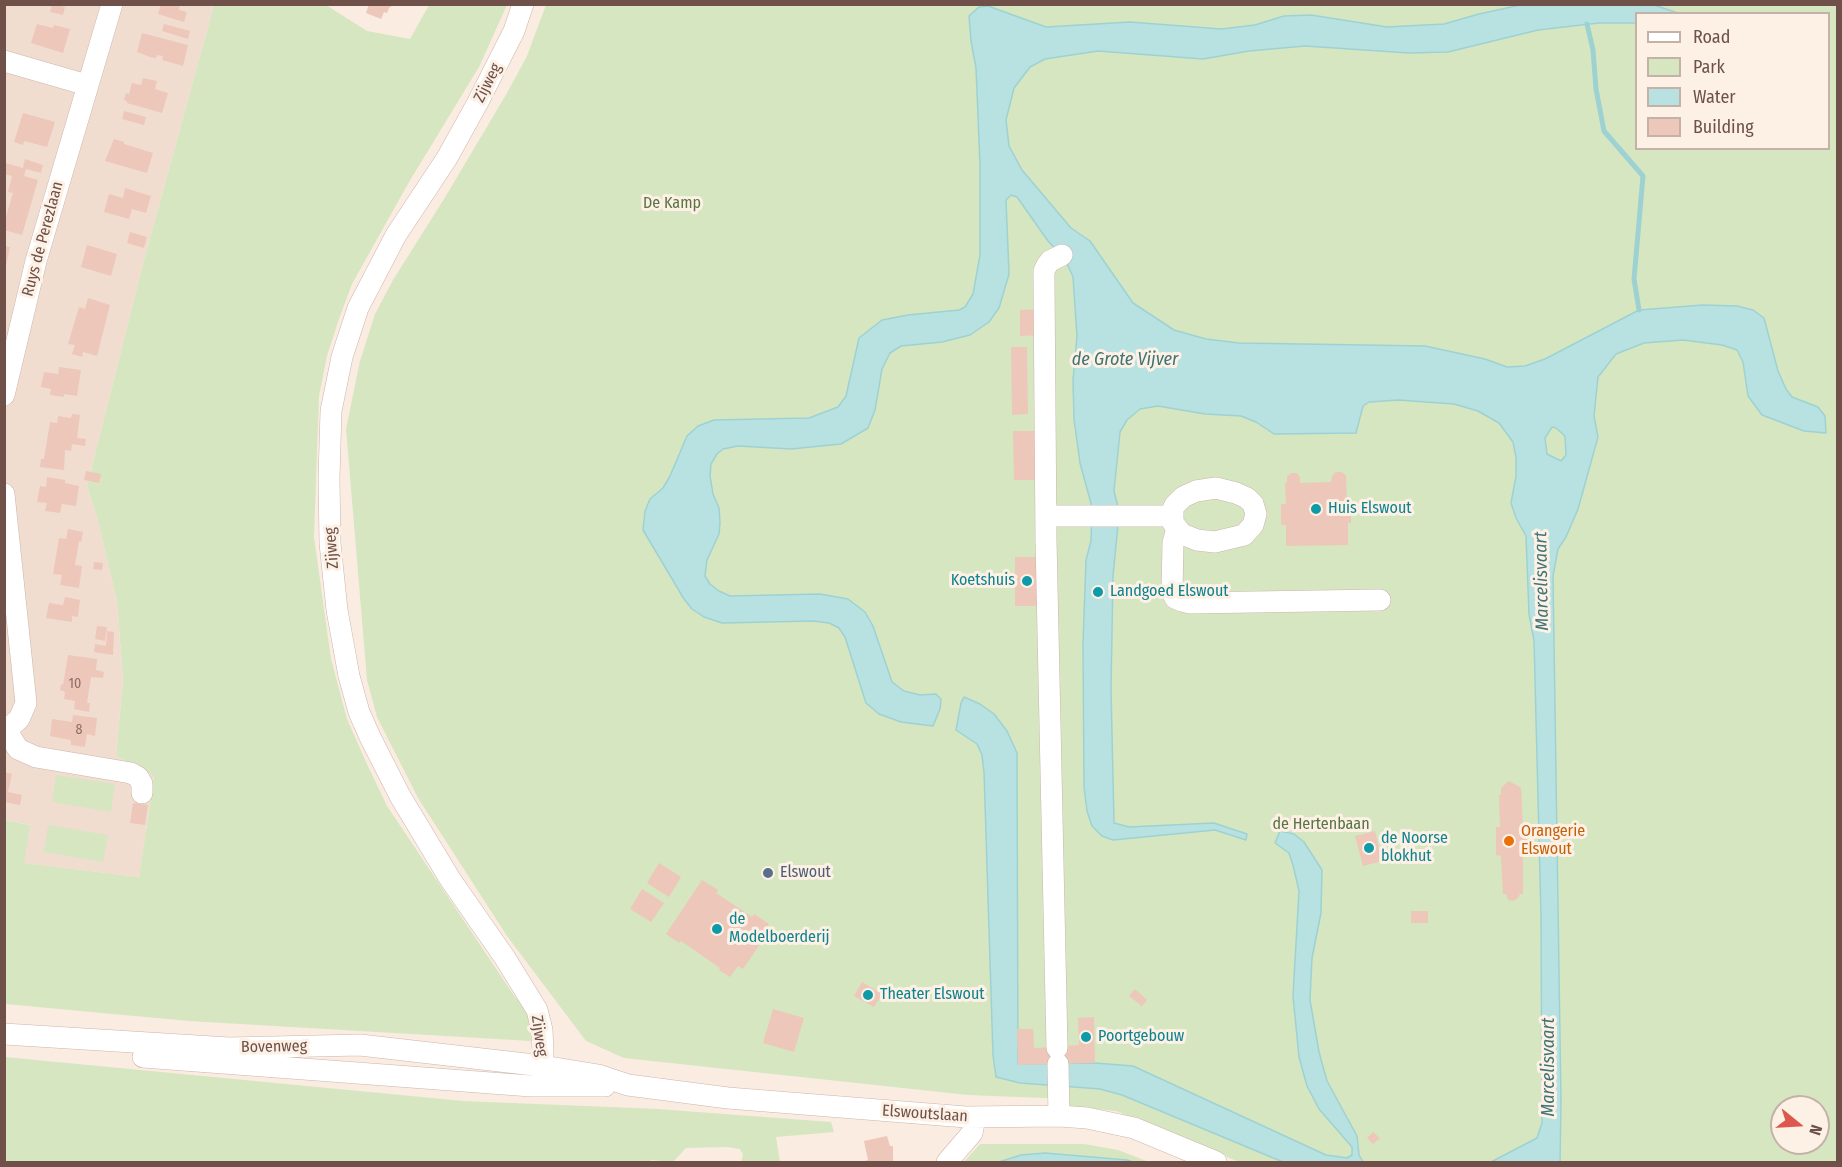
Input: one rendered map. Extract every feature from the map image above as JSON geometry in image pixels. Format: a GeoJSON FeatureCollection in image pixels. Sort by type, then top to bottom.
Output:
{"type":"FeatureCollection","features":[{"type":"Feature","properties":{"kind":"street","name":"Ruys de Perezlaan"},"geometry":{"type":"LineString","coordinates":[[4,395],[36,261],[112,4]]}},
{"type":"Feature","properties":{"kind":"street","name":"Zijweg"},"geometry":{"type":"LineString","coordinates":[[524,4],[514,31],[478,102],[447,158],[396,235],[358,308],[342,357],[331,411],[330,532],[337,610],[349,676],[359,712],[406,806],[450,879],[505,958],[537,1010],[542,1030],[542,1076]]}},
{"type":"Feature","properties":{"kind":"street"},"geometry":{"type":"LineString","coordinates":[[4,61],[87,85]]}},
{"type":"Feature","properties":{"kind":"street"},"geometry":{"type":"LineString","coordinates":[[1059,1116],[1044,272],[1050,261],[1062,255]]}},
{"type":"Feature","properties":{"kind":"street"},"geometry":{"type":"LineString","coordinates":[[4,494],[26,703],[19,719],[6,732],[18,749],[36,757],[131,773],[138,777],[142,784],[142,793]]}},
{"type":"Feature","properties":{"kind":"street"},"geometry":{"type":"LineString","coordinates":[[1047,516],[1118,517],[1175,522],[1172,591],[1175,597],[1182,602],[1380,600]]}},
{"type":"Feature","properties":{"kind":"street","name":"Bovenweg"},"geometry":{"type":"LineString","coordinates":[[4,1034],[229,1048],[360,1045],[542,1076]]}},
{"type":"Feature","properties":{"kind":"street","name":"Bovenweg"},"geometry":{"type":"LineString","coordinates":[[4,1046],[542,1076]]}},
{"type":"Feature","properties":{"kind":"street","name":"Elswoutslaan"},"geometry":{"type":"LineString","coordinates":[[542,1076],[598,1075],[628,1084],[728,1098],[975,1118],[1059,1116],[1110,1122],[1134,1128],[1216,1162]]}},
{"type":"Feature","properties":{"kind":"street"},"geometry":{"type":"LineString","coordinates":[[947,1162],[972,1133],[975,1118]]}},
{"type":"Feature","properties":{"kind":"shaded area"},"geometry":{"type":"Polygon","coordinates":[[[4,5],[214,5],[143,264],[87,486],[97,517],[117,601],[123,679],[116,756],[154,776],[139,877],[23,863],[30,825],[5,820],[4,5]]]}},
{"type":"Feature","properties":{"kind":"green space"},"geometry":{"type":"Polygon","coordinates":[[[214,5],[326,5],[367,31],[410,39],[429,5],[507,5],[479,67],[409,182],[352,284],[339,319],[327,356],[319,396],[314,537],[331,659],[347,719],[387,806],[513,994],[533,1019],[535,1031],[531,1041],[189,1021],[5,1004],[4,820],[30,825],[24,863],[139,877],[154,776],[116,756],[123,679],[117,601],[97,517],[87,486],[143,264],[214,5]]]}},
{"type":"Feature","properties":{"kind":"green space","name":"Landgoed Elswout"},"geometry":{"type":"Polygon","coordinates":[[[546,5],[1837,5],[1837,1162],[1239,1162],[1116,1111],[1068,1106],[1068,1099],[968,1095],[624,1058],[586,1041],[507,936],[418,798],[377,717],[367,680],[346,429],[360,361],[375,314],[393,280],[444,199],[527,56],[546,5]]]}},
{"type":"Feature","properties":{"kind":"green space"},"geometry":{"type":"Polygon","coordinates":[[[56,775],[115,784],[111,812],[52,802],[56,775]]]}},
{"type":"Feature","properties":{"kind":"green space"},"geometry":{"type":"Polygon","coordinates":[[[48,825],[108,835],[103,862],[44,852],[48,825]]]}},
{"type":"Feature","properties":{"kind":"green space"},"geometry":{"type":"Polygon","coordinates":[[[5,1057],[463,1101],[658,1109],[831,1122],[834,1132],[776,1137],[780,1162],[741,1162],[743,1155],[740,1149],[727,1147],[686,1148],[673,1162],[651,1160],[651,1162],[5,1162],[5,1057]]]}},
{"type":"Feature","properties":{"kind":"green space"},"geometry":{"type":"Polygon","coordinates":[[[980,1144],[1084,1144],[1118,1150],[1149,1162],[964,1162],[980,1144]]]}},
{"type":"Feature","properties":{"kind":"water"},"geometry":{"type":"Polygon","coordinates":[[[1525,4],[1654,5],[1675,12],[1635,12],[1635,23],[1599,23],[1538,30],[1448,52],[1409,53],[1305,46],[1249,51],[1203,59],[1098,51],[1045,59],[1030,67],[1014,88],[1006,120],[1009,146],[1022,170],[1071,228],[1090,241],[1133,303],[1174,330],[1206,339],[1239,343],[1425,346],[1485,359],[1507,367],[1525,366],[1545,359],[1639,310],[1703,305],[1737,306],[1753,310],[1764,318],[1778,371],[1792,397],[1818,407],[1825,416],[1826,433],[1804,431],[1762,415],[1748,396],[1743,362],[1737,350],[1722,345],[1683,340],[1644,343],[1616,354],[1598,377],[1594,416],[1598,437],[1578,509],[1558,549],[1553,576],[1560,1162],[1491,1162],[1537,1138],[1542,1123],[1541,916],[1534,641],[1529,614],[1526,536],[1511,503],[1516,476],[1516,457],[1513,442],[1499,423],[1478,411],[1454,404],[1398,400],[1369,402],[1363,406],[1356,433],[1274,434],[1256,422],[1241,416],[1205,414],[1158,406],[1140,409],[1127,420],[1120,432],[1114,491],[1118,507],[1118,525],[1113,576],[1111,689],[1114,823],[1129,827],[1214,823],[1247,834],[1246,840],[1215,830],[1113,840],[1102,836],[1092,826],[1087,811],[1084,787],[1083,643],[1086,560],[1091,541],[1092,507],[1080,463],[1074,419],[1073,380],[1077,336],[1073,277],[1065,259],[1048,241],[1017,197],[1011,195],[1006,200],[1009,274],[999,308],[989,322],[970,335],[942,342],[901,346],[890,353],[882,369],[875,410],[868,428],[841,444],[791,449],[738,446],[723,449],[711,464],[710,476],[713,494],[719,508],[720,523],[719,534],[707,560],[705,576],[710,584],[730,596],[820,594],[848,599],[865,612],[873,626],[892,682],[904,691],[920,695],[936,694],[941,699],[940,709],[933,726],[901,722],[879,714],[866,703],[845,637],[839,628],[829,623],[813,621],[722,623],[704,617],[692,609],[643,530],[645,511],[650,499],[663,488],[687,436],[698,426],[714,420],[809,418],[838,407],[846,396],[859,338],[882,320],[959,310],[965,307],[973,294],[980,255],[980,165],[976,68],[969,16],[979,7],[988,6],[1046,27],[1130,22],[1221,29],[1255,25],[1284,16],[1311,15],[1387,27],[1444,24],[1525,4]],[[1552,427],[1545,438],[1547,454],[1561,461],[1566,455],[1565,436],[1552,427]]]}},
{"type":"Feature","properties":{"kind":"water"},"geometry":{"type":"Polygon","coordinates":[[[964,697],[994,714],[1007,731],[1017,753],[1018,1064],[1095,1063],[1133,1066],[1326,1155],[1347,1158],[1352,1155],[1352,1147],[1319,1109],[1307,1086],[1299,1057],[1293,996],[1299,891],[1289,853],[1275,843],[1280,831],[1294,834],[1304,842],[1322,870],[1321,913],[1312,958],[1310,1000],[1319,1052],[1327,1081],[1357,1136],[1359,1155],[1363,1162],[1283,1162],[1122,1095],[1100,1089],[1020,1083],[996,1077],[993,1055],[984,772],[982,755],[977,744],[956,730],[964,697]]]}},
{"type":"Feature","properties":{"kind":"water"},"geometry":{"type":"Polygon","coordinates":[[[1045,1153],[1133,1162],[999,1162],[1021,1155],[1045,1153]]]}},
{"type":"Feature","properties":{"kind":"building"},"geometry":{"type":"Polygon","coordinates":[[[52,4],[65,7],[63,15],[50,12],[52,4]]]}},
{"type":"Feature","properties":{"kind":"building"},"geometry":{"type":"Polygon","coordinates":[[[161,4],[180,4],[179,10],[187,12],[184,22],[158,14],[161,4]]]}},
{"type":"Feature","properties":{"kind":"building"},"geometry":{"type":"Polygon","coordinates":[[[369,4],[395,4],[389,8],[387,13],[384,12],[381,19],[366,13],[369,4]]]}},
{"type":"Feature","properties":{"kind":"building"},"geometry":{"type":"Polygon","coordinates":[[[37,24],[70,29],[63,53],[31,43],[37,24]]]}},
{"type":"Feature","properties":{"kind":"building"},"geometry":{"type":"Polygon","coordinates":[[[164,24],[190,31],[188,39],[162,31],[164,24]]]}},
{"type":"Feature","properties":{"kind":"building"},"geometry":{"type":"Polygon","coordinates":[[[142,33],[188,45],[183,66],[162,60],[163,56],[157,55],[156,58],[137,52],[142,33]]]}},
{"type":"Feature","properties":{"kind":"building"},"geometry":{"type":"Polygon","coordinates":[[[143,78],[157,81],[155,89],[168,93],[162,113],[127,103],[124,100],[126,93],[129,94],[132,83],[141,85],[143,78]]]}},
{"type":"Feature","properties":{"kind":"building"},"geometry":{"type":"Polygon","coordinates":[[[124,111],[146,117],[144,125],[122,119],[124,111]]]}},
{"type":"Feature","properties":{"kind":"building"},"geometry":{"type":"Polygon","coordinates":[[[23,113],[55,122],[47,147],[24,141],[23,145],[14,142],[23,113]]]}},
{"type":"Feature","properties":{"kind":"building"},"geometry":{"type":"Polygon","coordinates":[[[114,139],[153,153],[147,173],[105,161],[114,139]]]}},
{"type":"Feature","properties":{"kind":"building"},"geometry":{"type":"Polygon","coordinates":[[[25,159],[43,165],[41,173],[26,169],[24,176],[38,180],[22,235],[4,230],[13,193],[8,192],[12,176],[4,174],[4,165],[5,163],[23,168],[25,159]]]}},
{"type":"Feature","properties":{"kind":"building"},"geometry":{"type":"Polygon","coordinates":[[[125,188],[151,196],[146,213],[132,209],[129,219],[104,212],[109,194],[123,198],[125,188]]]}},
{"type":"Feature","properties":{"kind":"building"},"geometry":{"type":"Polygon","coordinates":[[[130,232],[147,237],[144,248],[127,243],[130,232]]]}},
{"type":"Feature","properties":{"kind":"building"},"geometry":{"type":"Polygon","coordinates":[[[87,245],[117,254],[111,276],[81,267],[87,245]]]}},
{"type":"Feature","properties":{"kind":"building"},"geometry":{"type":"Polygon","coordinates":[[[4,246],[10,247],[5,271],[4,271],[4,246]]]}},
{"type":"Feature","properties":{"kind":"building"},"geometry":{"type":"Polygon","coordinates":[[[88,298],[110,305],[97,356],[83,352],[82,357],[72,354],[75,345],[68,344],[79,307],[85,309],[88,298]]]}},
{"type":"Feature","properties":{"kind":"building"},"geometry":{"type":"Polygon","coordinates":[[[1038,309],[1038,335],[1020,336],[1020,310],[1038,309]]]}},
{"type":"Feature","properties":{"kind":"building"},"geometry":{"type":"Polygon","coordinates":[[[1011,347],[1027,347],[1028,414],[1012,415],[1011,347]]]}},
{"type":"Feature","properties":{"kind":"building"},"geometry":{"type":"Polygon","coordinates":[[[59,367],[81,370],[77,396],[50,395],[51,389],[41,387],[44,372],[58,374],[59,367]]]}},
{"type":"Feature","properties":{"kind":"building"},"geometry":{"type":"Polygon","coordinates":[[[72,414],[80,415],[77,438],[86,439],[85,446],[72,444],[71,451],[65,450],[64,470],[40,467],[41,459],[44,459],[50,422],[57,423],[58,416],[71,418],[72,414]]]}},
{"type":"Feature","properties":{"kind":"building"},"geometry":{"type":"Polygon","coordinates":[[[1013,431],[1036,431],[1037,480],[1014,480],[1013,431]]]}},
{"type":"Feature","properties":{"kind":"building"},"geometry":{"type":"Polygon","coordinates":[[[86,471],[101,474],[99,483],[84,480],[86,471]]]}},
{"type":"Feature","properties":{"kind":"building","name":"Huis Elswout"},"geometry":{"type":"Polygon","coordinates":[[[1336,472],[1342,472],[1346,476],[1347,504],[1351,504],[1348,545],[1286,546],[1286,525],[1281,525],[1281,504],[1286,504],[1287,477],[1291,473],[1297,473],[1300,483],[1331,482],[1336,472]]]}},
{"type":"Feature","properties":{"kind":"building"},"geometry":{"type":"Polygon","coordinates":[[[47,477],[65,480],[65,483],[79,486],[76,506],[62,504],[60,513],[45,511],[47,503],[37,502],[40,486],[46,487],[47,477]]]}},
{"type":"Feature","properties":{"kind":"building"},"geometry":{"type":"Polygon","coordinates":[[[68,529],[83,532],[75,565],[82,566],[79,588],[60,585],[62,575],[53,574],[59,538],[66,539],[68,529]]]}},
{"type":"Feature","properties":{"kind":"building","name":"Koetshuis"},"geometry":{"type":"Polygon","coordinates":[[[1015,557],[1038,557],[1038,606],[1015,606],[1015,557]]]}},
{"type":"Feature","properties":{"kind":"building"},"geometry":{"type":"Polygon","coordinates":[[[94,562],[103,563],[102,570],[93,569],[94,562]]]}},
{"type":"Feature","properties":{"kind":"building"},"geometry":{"type":"Polygon","coordinates":[[[65,597],[80,600],[78,617],[72,616],[72,622],[46,618],[49,603],[63,605],[65,597]]]}},
{"type":"Feature","properties":{"kind":"building"},"geometry":{"type":"Polygon","coordinates":[[[97,626],[107,627],[105,641],[95,639],[97,626]]]}},
{"type":"Feature","properties":{"kind":"building"},"geometry":{"type":"Polygon","coordinates":[[[107,631],[114,632],[113,655],[94,652],[95,644],[106,646],[107,631]]]}},
{"type":"Feature","properties":{"kind":"building"},"geometry":{"type":"Polygon","coordinates":[[[68,655],[97,659],[96,670],[104,672],[103,678],[91,677],[87,703],[90,703],[89,712],[74,709],[75,701],[64,699],[65,692],[60,690],[61,684],[63,685],[68,655]]]}},
{"type":"Feature","properties":{"kind":"building"},"geometry":{"type":"Polygon","coordinates":[[[73,715],[97,718],[95,736],[87,734],[85,747],[71,745],[71,740],[50,736],[52,719],[72,722],[73,715]]]}},
{"type":"Feature","properties":{"kind":"building"},"geometry":{"type":"Polygon","coordinates":[[[4,772],[12,774],[8,792],[22,795],[20,805],[4,802],[4,772]]]}},
{"type":"Feature","properties":{"kind":"building"},"geometry":{"type":"Polygon","coordinates":[[[1509,781],[1521,788],[1523,828],[1525,828],[1525,835],[1533,835],[1533,846],[1525,847],[1525,854],[1523,854],[1523,894],[1513,901],[1508,900],[1506,894],[1503,894],[1501,856],[1496,855],[1496,827],[1500,827],[1499,795],[1501,795],[1501,788],[1509,781]]]}},
{"type":"Feature","properties":{"kind":"building"},"geometry":{"type":"Polygon","coordinates":[[[133,803],[148,805],[145,825],[130,823],[133,803]]]}},
{"type":"Feature","properties":{"kind":"building","name":"de Noorse blokhut"},"geometry":{"type":"Polygon","coordinates":[[[1375,831],[1382,861],[1363,866],[1355,836],[1375,831]]]}},
{"type":"Feature","properties":{"kind":"building"},"geometry":{"type":"Polygon","coordinates":[[[659,863],[681,877],[669,897],[647,883],[659,863]]]}},
{"type":"Feature","properties":{"kind":"building","name":"de Modelboerderij"},"geometry":{"type":"Polygon","coordinates":[[[702,880],[718,890],[716,893],[752,917],[754,914],[769,924],[761,935],[765,937],[743,969],[738,966],[730,977],[681,941],[679,943],[666,934],[702,880]]]}},
{"type":"Feature","properties":{"kind":"building"},"geometry":{"type":"Polygon","coordinates":[[[642,889],[664,903],[651,922],[630,909],[642,889]]]}},
{"type":"Feature","properties":{"kind":"building"},"geometry":{"type":"Polygon","coordinates":[[[1411,911],[1428,911],[1428,923],[1411,923],[1411,911]]]}},
{"type":"Feature","properties":{"kind":"building","name":"Theater Elswout"},"geometry":{"type":"Polygon","coordinates":[[[862,982],[882,994],[874,1007],[854,996],[862,982]]]}},
{"type":"Feature","properties":{"kind":"building"},"geometry":{"type":"Polygon","coordinates":[[[1135,989],[1147,1000],[1142,1006],[1129,996],[1135,989]]]}},
{"type":"Feature","properties":{"kind":"building"},"geometry":{"type":"Polygon","coordinates":[[[773,1009],[804,1018],[794,1052],[763,1043],[773,1009]]]}},
{"type":"Feature","properties":{"kind":"building"},"geometry":{"type":"Polygon","coordinates":[[[1094,1017],[1095,1063],[1018,1065],[1017,1029],[1033,1029],[1034,1048],[1079,1045],[1078,1018],[1094,1017]]]}},
{"type":"Feature","properties":{"kind":"building"},"geometry":{"type":"Polygon","coordinates":[[[1373,1132],[1380,1138],[1373,1144],[1367,1138],[1373,1132]]]}},
{"type":"Feature","properties":{"kind":"building"},"geometry":{"type":"Polygon","coordinates":[[[887,1136],[890,1146],[893,1146],[893,1162],[861,1162],[868,1160],[864,1141],[887,1136]]]}},
{"type":"Feature","properties":{"kind":"waterway"},"geometry":{"type":"LineString","coordinates":[[1587,24],[1593,50],[1596,89],[1604,131],[1643,176],[1634,279],[1639,310]]}},
{"type":"Feature","properties":{"kind":"place","name":"Huis Elswout"},"geometry":{"type":"Point","coordinates":[1316,509]}},
{"type":"Feature","properties":{"kind":"place","name":"Koetshuis"},"geometry":{"type":"Point","coordinates":[1027,581]}},
{"type":"Feature","properties":{"kind":"place","name":"Landgoed Elswout"},"geometry":{"type":"Point","coordinates":[1098,592]}},
{"type":"Feature","properties":{"kind":"place","name":"Orangerie Elswout"},"geometry":{"type":"Point","coordinates":[1509,841]}},
{"type":"Feature","properties":{"kind":"place","name":"de Noorse blokhut"},"geometry":{"type":"Point","coordinates":[1369,848]}},
{"type":"Feature","properties":{"kind":"place","name":"Elswout"},"geometry":{"type":"Point","coordinates":[768,873]}},
{"type":"Feature","properties":{"kind":"place","name":"de Modelboerderij"},"geometry":{"type":"Point","coordinates":[717,929]}},
{"type":"Feature","properties":{"kind":"place","name":"Theater Elswout"},"geometry":{"type":"Point","coordinates":[868,995]}},
{"type":"Feature","properties":{"kind":"place","name":"Poortgebouw"},"geometry":{"type":"Point","coordinates":[1086,1037]}},
{"type":"Feature","properties":{"kind":"park label","name":"De Kamp"},"geometry":{"type":"Point","coordinates":[672,204]}},
{"type":"Feature","properties":{"kind":"park label","name":"de Hertenbaan"},"geometry":{"type":"Point","coordinates":[1321,825]}},
{"type":"Feature","properties":{"kind":"water label","name":"de Grote Vijver"},"geometry":{"type":"Point","coordinates":[1125,360]}},
{"type":"Feature","properties":{"kind":"water label","name":"Marcelisvaart"},"geometry":{"type":"Point","coordinates":[1542,581]}},
{"type":"Feature","properties":{"kind":"water label","name":"Marcelisvaart"},"geometry":{"type":"Point","coordinates":[1549,1067]}}]}
